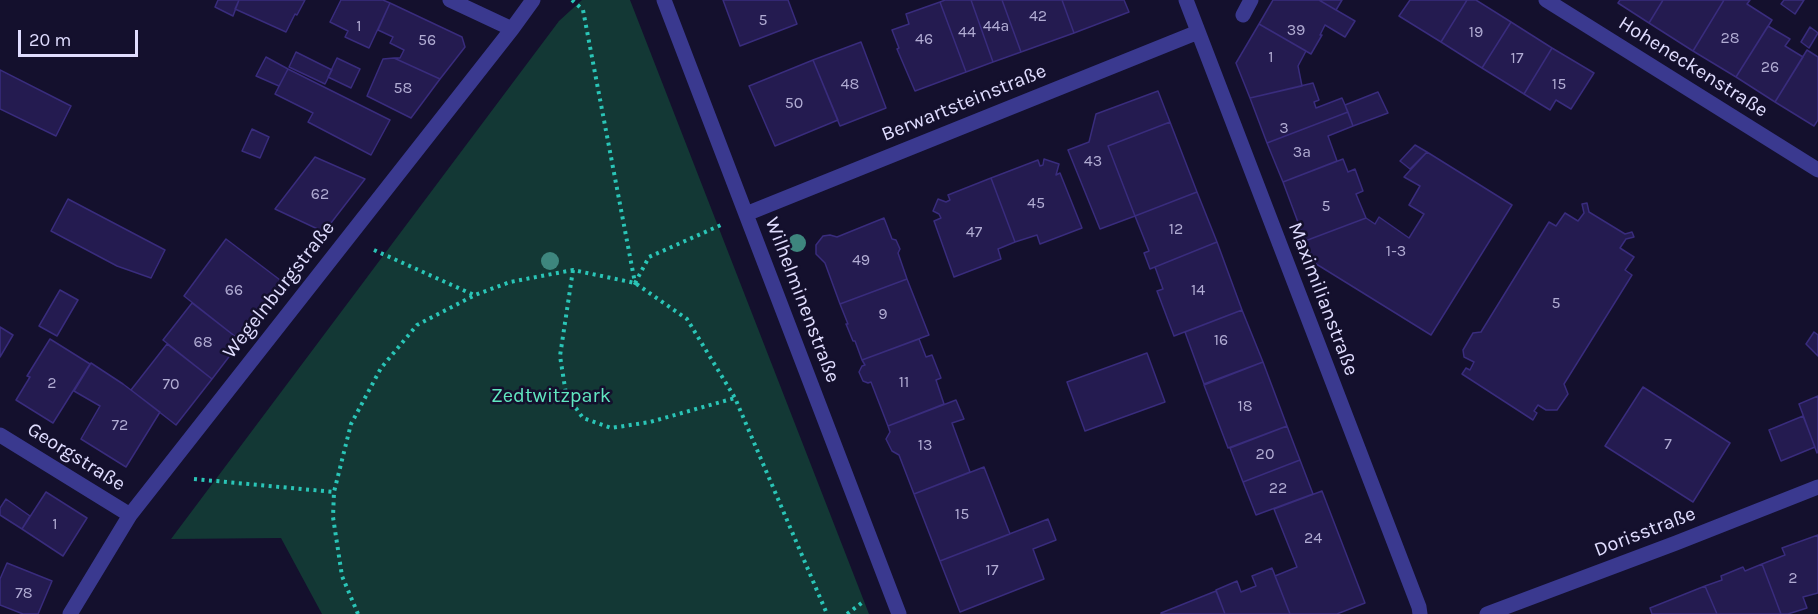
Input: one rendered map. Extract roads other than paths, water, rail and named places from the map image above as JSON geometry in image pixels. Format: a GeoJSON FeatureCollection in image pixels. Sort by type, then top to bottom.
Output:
{"type":"FeatureCollection","features":[{"type":"Feature","properties":{"kind":"street"},"geometry":{"type":"LineString","coordinates":[[450,0],[512,29]]}},
{"type":"Feature","properties":{"kind":"street","name":"Wegelnburgstraße"},"geometry":{"type":"LineString","coordinates":[[70,614],[130,515],[533,0]]}},
{"type":"Feature","properties":{"kind":"street","name":"Wilhelminenstraße"},"geometry":{"type":"LineString","coordinates":[[664,0],[899,614]]}},
{"type":"Feature","properties":{"kind":"street","name":"Maximilianstraße"},"geometry":{"type":"LineString","coordinates":[[1185,0],[1420,614]]}},
{"type":"Feature","properties":{"kind":"street"},"geometry":{"type":"LineString","coordinates":[[1243,15],[1251,0]]}},
{"type":"Feature","properties":{"kind":"street","name":"Hoheneckenstraße"},"geometry":{"type":"LineString","coordinates":[[1546,0],[1818,170]]}},
{"type":"Feature","properties":{"kind":"street","name":"Berwartsteinstraße"},"geometry":{"type":"LineString","coordinates":[[746,214],[1198,32]]}},
{"type":"Feature","properties":{"kind":"street","name":"Georgstraße"},"geometry":{"type":"LineString","coordinates":[[0,435],[130,515]]}},
{"type":"Feature","properties":{"kind":"street","name":"Dorisstraße"},"geometry":{"type":"LineString","coordinates":[[1487,614],[1818,487]]}},
{"type":"Feature","properties":{"kind":"park label","name":"Zedtwitzpark"},"geometry":{"type":"Point","coordinates":[551,396]}}]}
